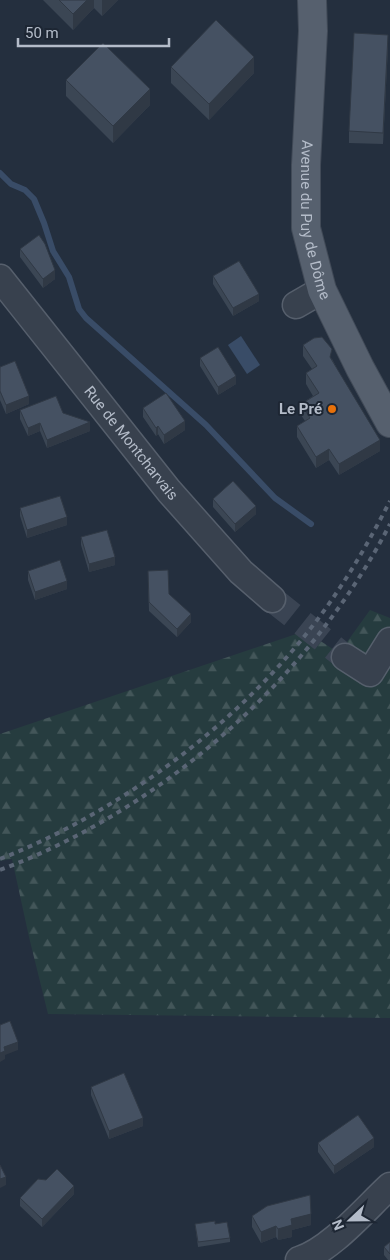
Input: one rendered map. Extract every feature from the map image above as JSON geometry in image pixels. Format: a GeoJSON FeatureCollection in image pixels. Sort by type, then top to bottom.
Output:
{"type":"FeatureCollection","features":[{"type":"Feature","properties":{"kind":"main road","name":"Avenue du Puy de Dôme"},"geometry":{"type":"LineString","coordinates":[[312,0],[313,31],[306,165],[306,228],[322,290],[360,368],[390,423]]}},
{"type":"Feature","properties":{"kind":"street","name":"Rue de Montcharvais"},"geometry":{"type":"LineString","coordinates":[[0,278],[186,511],[241,572],[272,599]]}},
{"type":"Feature","properties":{"kind":"street"},"geometry":{"type":"LineString","coordinates":[[296,305],[322,290]]}},
{"type":"Feature","properties":{"kind":"street"},"geometry":{"type":"LineString","coordinates":[[345,657],[370,673],[390,641]]}},
{"type":"Feature","properties":{"kind":"street"},"geometry":{"type":"LineString","coordinates":[[299,1260],[320,1250],[340,1234],[390,1186]]}},
{"type":"Feature","properties":{"kind":"green space"},"geometry":{"type":"Polygon","coordinates":[[[370,610],[390,618],[390,1018],[48,1014],[12,859],[0,861],[0,734],[305,631],[339,653],[370,610]]]}},
{"type":"Feature","properties":{"kind":"water"},"geometry":{"type":"Polygon","coordinates":[[[241,336],[260,365],[247,374],[228,345],[241,336]]]}},
{"type":"Feature","properties":{"kind":"building"},"geometry":{"type":"Polygon","coordinates":[[[59,0],[87,0],[73,14],[59,0]]]}},
{"type":"Feature","properties":{"kind":"building"},"geometry":{"type":"Polygon","coordinates":[[[216,20],[254,57],[209,104],[171,67],[216,20]]]}},
{"type":"Feature","properties":{"kind":"building"},"geometry":{"type":"Polygon","coordinates":[[[354,33],[388,35],[383,133],[349,131],[354,33]]]}},
{"type":"Feature","properties":{"kind":"building"},"geometry":{"type":"Polygon","coordinates":[[[103,43],[150,89],[113,126],[66,80],[103,43]]]}},
{"type":"Feature","properties":{"kind":"building"},"geometry":{"type":"Polygon","coordinates":[[[39,235],[45,244],[55,270],[43,279],[20,249],[39,235]]]}},
{"type":"Feature","properties":{"kind":"building"},"geometry":{"type":"Polygon","coordinates":[[[239,261],[259,294],[233,308],[213,276],[239,261]]]}},
{"type":"Feature","properties":{"kind":"building","name":"Le Pré"},"geometry":{"type":"Polygon","coordinates":[[[322,337],[332,349],[330,357],[380,440],[339,464],[329,449],[316,457],[297,426],[310,418],[301,404],[319,393],[306,373],[317,366],[303,345],[314,338],[322,337]]]}},
{"type":"Feature","properties":{"kind":"building"},"geometry":{"type":"Polygon","coordinates":[[[218,347],[236,376],[218,387],[200,358],[218,347]]]}},
{"type":"Feature","properties":{"kind":"building"},"geometry":{"type":"Polygon","coordinates":[[[15,361],[29,396],[6,405],[0,391],[0,367],[15,361]]]}},
{"type":"Feature","properties":{"kind":"building"},"geometry":{"type":"Polygon","coordinates":[[[166,393],[185,421],[164,435],[158,426],[156,428],[143,408],[166,393]]]}},
{"type":"Feature","properties":{"kind":"building"},"geometry":{"type":"Polygon","coordinates":[[[56,396],[63,413],[90,422],[47,440],[40,423],[28,428],[20,410],[56,396]]]}},
{"type":"Feature","properties":{"kind":"building"},"geometry":{"type":"Polygon","coordinates":[[[233,481],[256,506],[235,524],[213,499],[233,481]]]}},
{"type":"Feature","properties":{"kind":"building"},"geometry":{"type":"Polygon","coordinates":[[[60,496],[67,517],[27,530],[20,508],[60,496]]]}},
{"type":"Feature","properties":{"kind":"building"},"geometry":{"type":"Polygon","coordinates":[[[107,530],[115,557],[89,564],[81,537],[107,530]]]}},
{"type":"Feature","properties":{"kind":"building"},"geometry":{"type":"Polygon","coordinates":[[[60,560],[67,581],[35,592],[28,571],[60,560]]]}},
{"type":"Feature","properties":{"kind":"building"},"geometry":{"type":"Polygon","coordinates":[[[168,570],[169,594],[191,614],[177,629],[149,602],[148,571],[168,570]]]}},
{"type":"Feature","properties":{"kind":"building"},"geometry":{"type":"Polygon","coordinates":[[[10,1021],[18,1042],[4,1047],[5,1051],[0,1053],[0,1025],[10,1021]]]}},
{"type":"Feature","properties":{"kind":"building"},"geometry":{"type":"Polygon","coordinates":[[[124,1073],[143,1118],[109,1131],[91,1087],[124,1073]]]}},
{"type":"Feature","properties":{"kind":"building"},"geometry":{"type":"Polygon","coordinates":[[[358,1115],[374,1138],[334,1166],[318,1143],[358,1115]]]}},
{"type":"Feature","properties":{"kind":"building"},"geometry":{"type":"Polygon","coordinates":[[[0,1165],[6,1177],[0,1179],[0,1165]]]}},
{"type":"Feature","properties":{"kind":"building"},"geometry":{"type":"Polygon","coordinates":[[[57,1169],[74,1186],[42,1219],[20,1198],[38,1179],[46,1180],[57,1169]]]}},
{"type":"Feature","properties":{"kind":"building"},"geometry":{"type":"Polygon","coordinates":[[[310,1195],[311,1214],[291,1219],[292,1225],[278,1229],[276,1226],[261,1232],[252,1216],[267,1206],[310,1195]]]}},
{"type":"Feature","properties":{"kind":"building"},"geometry":{"type":"Polygon","coordinates":[[[215,1221],[215,1224],[227,1222],[230,1238],[198,1242],[195,1224],[215,1221]]]}},
{"type":"Feature","properties":{"kind":"building"},"geometry":{"type":"Polygon","coordinates":[[[390,1242],[390,1254],[384,1247],[390,1242]]]}},
{"type":"Feature","properties":{"kind":"waterway"},"geometry":{"type":"LineString","coordinates":[[0,173],[11,184],[25,190],[34,199],[53,251],[69,277],[79,309],[86,318],[206,425],[275,498],[311,524]]}},
{"type":"Feature","properties":{"kind":"tunnel"},"geometry":{"type":"LineString","coordinates":[[272,599],[345,657]]}},
{"type":"Feature","properties":{"kind":"railway"},"geometry":{"type":"LineString","coordinates":[[0,859],[49,837],[98,811],[145,781],[191,748],[234,711],[273,672],[309,630],[348,576],[390,501]]}},
{"type":"Feature","properties":{"kind":"railway"},"geometry":{"type":"LineString","coordinates":[[0,870],[60,844],[118,812],[174,775],[226,732],[274,686],[318,635],[357,581],[390,524]]}},
{"type":"Feature","properties":{"kind":"place","name":"Le Pré"},"geometry":{"type":"Point","coordinates":[332,409]}}]}
